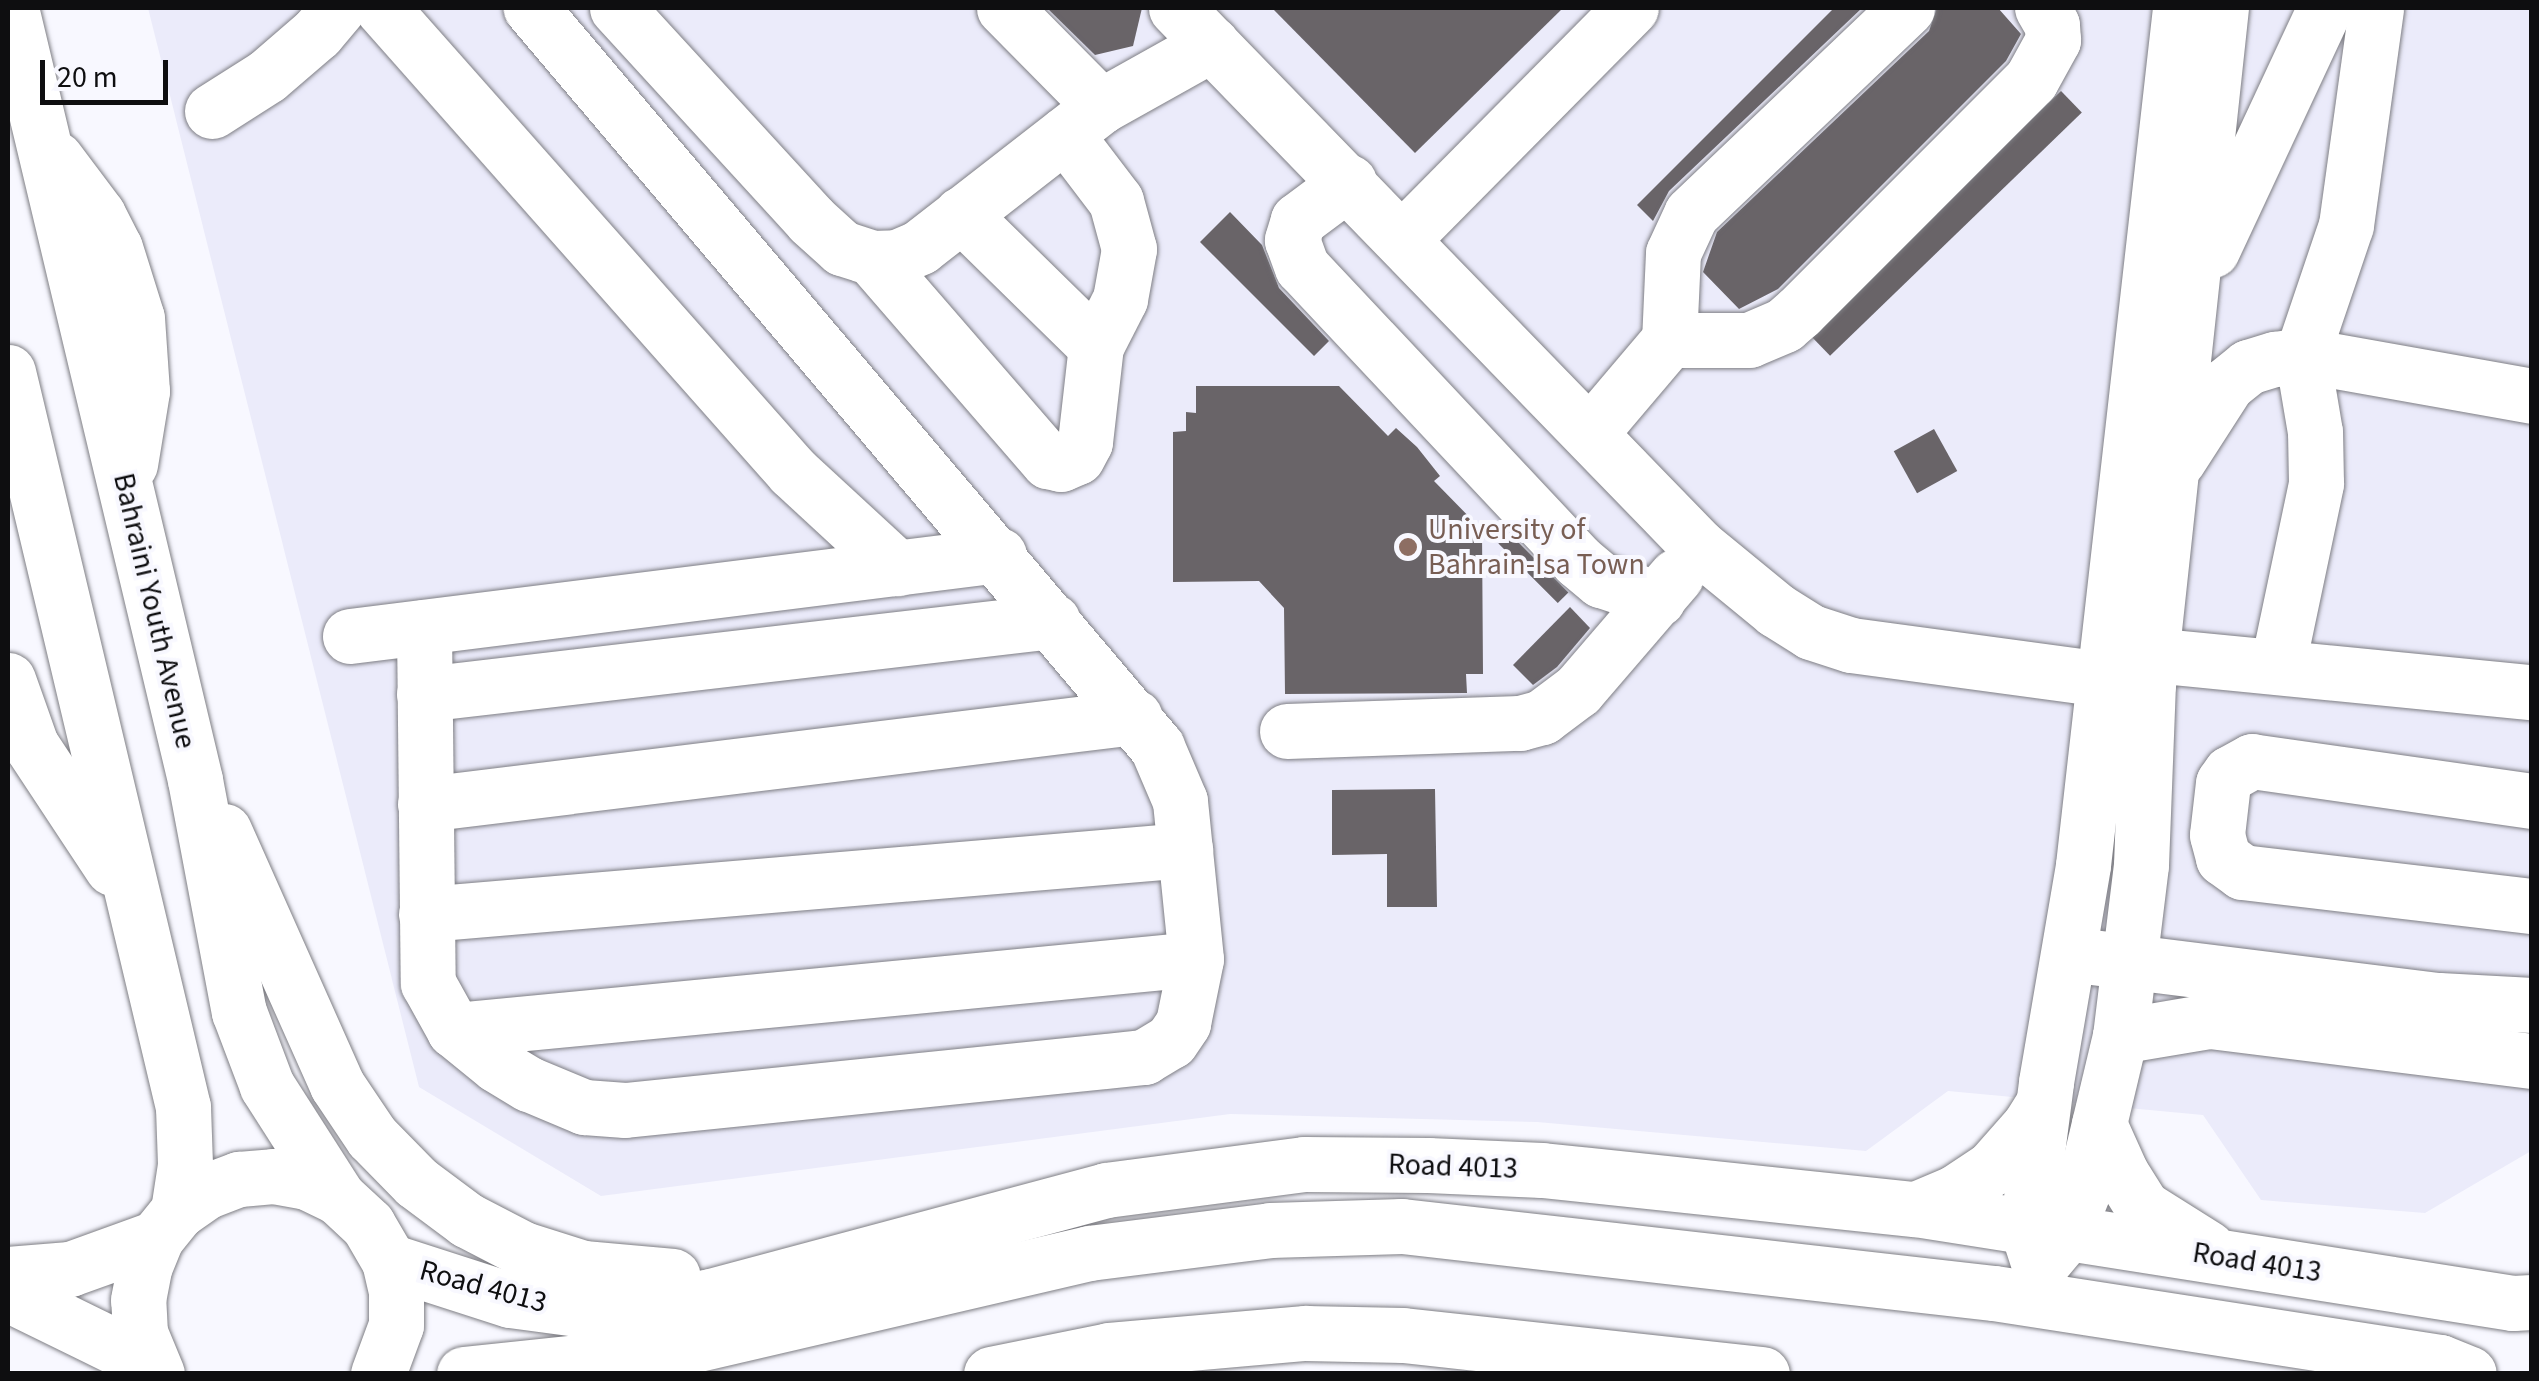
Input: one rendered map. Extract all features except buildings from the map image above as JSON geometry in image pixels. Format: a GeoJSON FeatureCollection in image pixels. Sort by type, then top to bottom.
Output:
{"type":"FeatureCollection","features":[{"type":"Feature","properties":{"kind":"street","name":"Bahraini Youth Avenue"},"geometry":{"type":"LineString","coordinates":[[11,8],[195,780],[239,1012],[252,1050],[286,1120],[338,1197]]}},
{"type":"Feature","properties":{"kind":"street"},"geometry":{"type":"LineString","coordinates":[[212,111],[267,76],[338,8]]}},
{"type":"Feature","properties":{"kind":"street"},"geometry":{"type":"LineString","coordinates":[[382,8],[793,472],[897,568]]}},
{"type":"Feature","properties":{"kind":"street"},"geometry":{"type":"LineString","coordinates":[[424,627],[428,983],[454,1030],[497,1065],[562,1100],[625,1110],[1144,1057],[1170,1041],[1183,1023],[1196,960],[1186,850],[1174,780],[1135,717],[532,8]]}},
{"type":"Feature","properties":{"kind":"street"},"geometry":{"type":"LineString","coordinates":[[617,8],[811,220],[842,248],[872,258],[897,257],[920,247],[1083,120],[1194,20],[1698,546],[1811,632],[1851,646],[2135,672],[2278,664],[2532,692]]}},
{"type":"Feature","properties":{"kind":"street"},"geometry":{"type":"LineString","coordinates":[[872,258],[1048,461],[1062,464],[1077,457],[1085,442],[1096,346],[1120,300],[1129,249],[1116,201],[1083,120],[1004,8]]}},
{"type":"Feature","properties":{"kind":"street"},"geometry":{"type":"LineString","coordinates":[[1590,433],[1669,340],[1673,252],[1691,214],[1907,8]]}},
{"type":"Feature","properties":{"kind":"street"},"geometry":{"type":"LineString","coordinates":[[1669,340],[1749,340],[1784,326],[2030,80],[2052,40],[2052,25],[2042,8]]}},
{"type":"Feature","properties":{"kind":"street"},"geometry":{"type":"LineString","coordinates":[[2031,1256],[2083,1190],[2120,1036],[2141,865],[2135,672],[2180,8]]}},
{"type":"Feature","properties":{"kind":"street"},"geometry":{"type":"LineString","coordinates":[[2031,1256],[2043,1102],[2070,954],[2135,672],[2171,470],[2194,291],[2221,8]]}},
{"type":"Feature","properties":{"kind":"street"},"geometry":{"type":"LineString","coordinates":[[2194,291],[2325,8]]}},
{"type":"Feature","properties":{"kind":"street"},"geometry":{"type":"LineString","coordinates":[[2278,664],[2316,483],[2316,432],[2302,355],[2346,224],[2376,8]]}},
{"type":"Feature","properties":{"kind":"street"},"geometry":{"type":"LineString","coordinates":[[1403,238],[1624,10]]}},
{"type":"Feature","properties":{"kind":"street"},"geometry":{"type":"LineString","coordinates":[[1348,182],[1298,220],[1292,240],[1302,267],[1578,561],[1601,580],[1658,600]]}},
{"type":"Feature","properties":{"kind":"street"},"geometry":{"type":"LineString","coordinates":[[961,214],[1096,346]]}},
{"type":"Feature","properties":{"kind":"street"},"geometry":{"type":"LineString","coordinates":[[2171,470],[2226,384],[2248,367],[2302,355],[2532,396]]}},
{"type":"Feature","properties":{"kind":"street"},"geometry":{"type":"LineString","coordinates":[[8,372],[183,1107],[185,1164],[167,1224],[144,1268],[138,1300],[140,1333],[154,1369]]}},
{"type":"Feature","properties":{"kind":"street"},"geometry":{"type":"LineString","coordinates":[[1287,731],[1520,723],[1542,718],[1578,690],[1658,600],[1698,546]]}},
{"type":"Feature","properties":{"kind":"street"},"geometry":{"type":"LineString","coordinates":[[350,636],[999,555]]}},
{"type":"Feature","properties":{"kind":"street"},"geometry":{"type":"LineString","coordinates":[[424,694],[1054,622]]}},
{"type":"Feature","properties":{"kind":"street"},"geometry":{"type":"LineString","coordinates":[[8,680],[31,745],[131,898]]}},
{"type":"Feature","properties":{"kind":"street"},"geometry":{"type":"LineString","coordinates":[[425,804],[1135,717]]}},
{"type":"Feature","properties":{"kind":"street"},"geometry":{"type":"LineString","coordinates":[[2532,800],[2252,761],[2240,765],[2224,783],[2217,835],[2222,858],[2242,872],[2532,906]]}},
{"type":"Feature","properties":{"kind":"street"},"geometry":{"type":"LineString","coordinates":[[195,780],[246,874],[298,1005],[337,1085],[372,1137],[416,1182],[495,1234],[583,1268],[645,1276],[786,1273]]}},
{"type":"Feature","properties":{"kind":"street"},"geometry":{"type":"LineString","coordinates":[[426,914],[1186,850]]}},
{"type":"Feature","properties":{"kind":"street"},"geometry":{"type":"LineString","coordinates":[[2070,954],[2128,962],[2435,1025],[2532,1060]]}},
{"type":"Feature","properties":{"kind":"street"},"geometry":{"type":"LineString","coordinates":[[454,1030],[1196,960]]}},
{"type":"Feature","properties":{"kind":"street"},"geometry":{"type":"LineString","coordinates":[[2120,1036],[2210,1022],[2435,1025],[2532,1006]]}},
{"type":"Feature","properties":{"kind":"street"},"geometry":{"type":"LineString","coordinates":[[1916,1210],[1956,1192],[1992,1168],[2029,1126],[2043,1102]]}},
{"type":"Feature","properties":{"kind":"street"},"geometry":{"type":"LineString","coordinates":[[2099,1124],[2142,1207],[2222,1257]]}},
{"type":"Feature","properties":{"kind":"street","name":"Road 4013"},"geometry":{"type":"LineString","coordinates":[[389,1260],[510,1300],[577,1309],[644,1308],[711,1296],[1106,1190],[1304,1164],[1542,1170],[1916,1210],[2031,1256],[2075,1306],[2440,1362],[2469,1374]]}},
{"type":"Feature","properties":{"kind":"street"},"geometry":{"type":"LineString","coordinates":[[8,1274],[70,1269],[167,1224],[222,1185],[273,1176],[307,1182],[338,1197],[368,1225],[389,1260],[396,1292],[396,1325],[378,1374]]}},
{"type":"Feature","properties":{"kind":"street","name":"Road 4013"},"geometry":{"type":"LineString","coordinates":[[464,1374],[522,1371],[655,1354],[1088,1253],[1270,1230],[1402,1226],[2031,1256],[2222,1257],[2513,1303],[2532,1302]]}},
{"type":"Feature","properties":{"kind":"street"},"geometry":{"type":"LineString","coordinates":[[8,1294],[154,1369]]}},
{"type":"Feature","properties":{"kind":"street"},"geometry":{"type":"LineString","coordinates":[[990,1374],[1109,1350],[1305,1334],[1403,1335],[1611,1365],[1762,1374]]}},
{"type":"Feature","properties":{"kind":"shaded area","name":"University of Bahrain-Isa Town"},"geometry":{"type":"Polygon","coordinates":[[[148,8],[2531,8],[2531,1151],[2425,1213],[2261,1200],[2203,1115],[1948,1091],[1866,1151],[1537,1122],[1230,1114],[601,1196],[419,1087],[148,8]]]}},
{"type":"Feature","properties":{"kind":"place","name":"University of Bahrain-Isa Town"},"geometry":{"type":"Point","coordinates":[1408,547]}}]}
